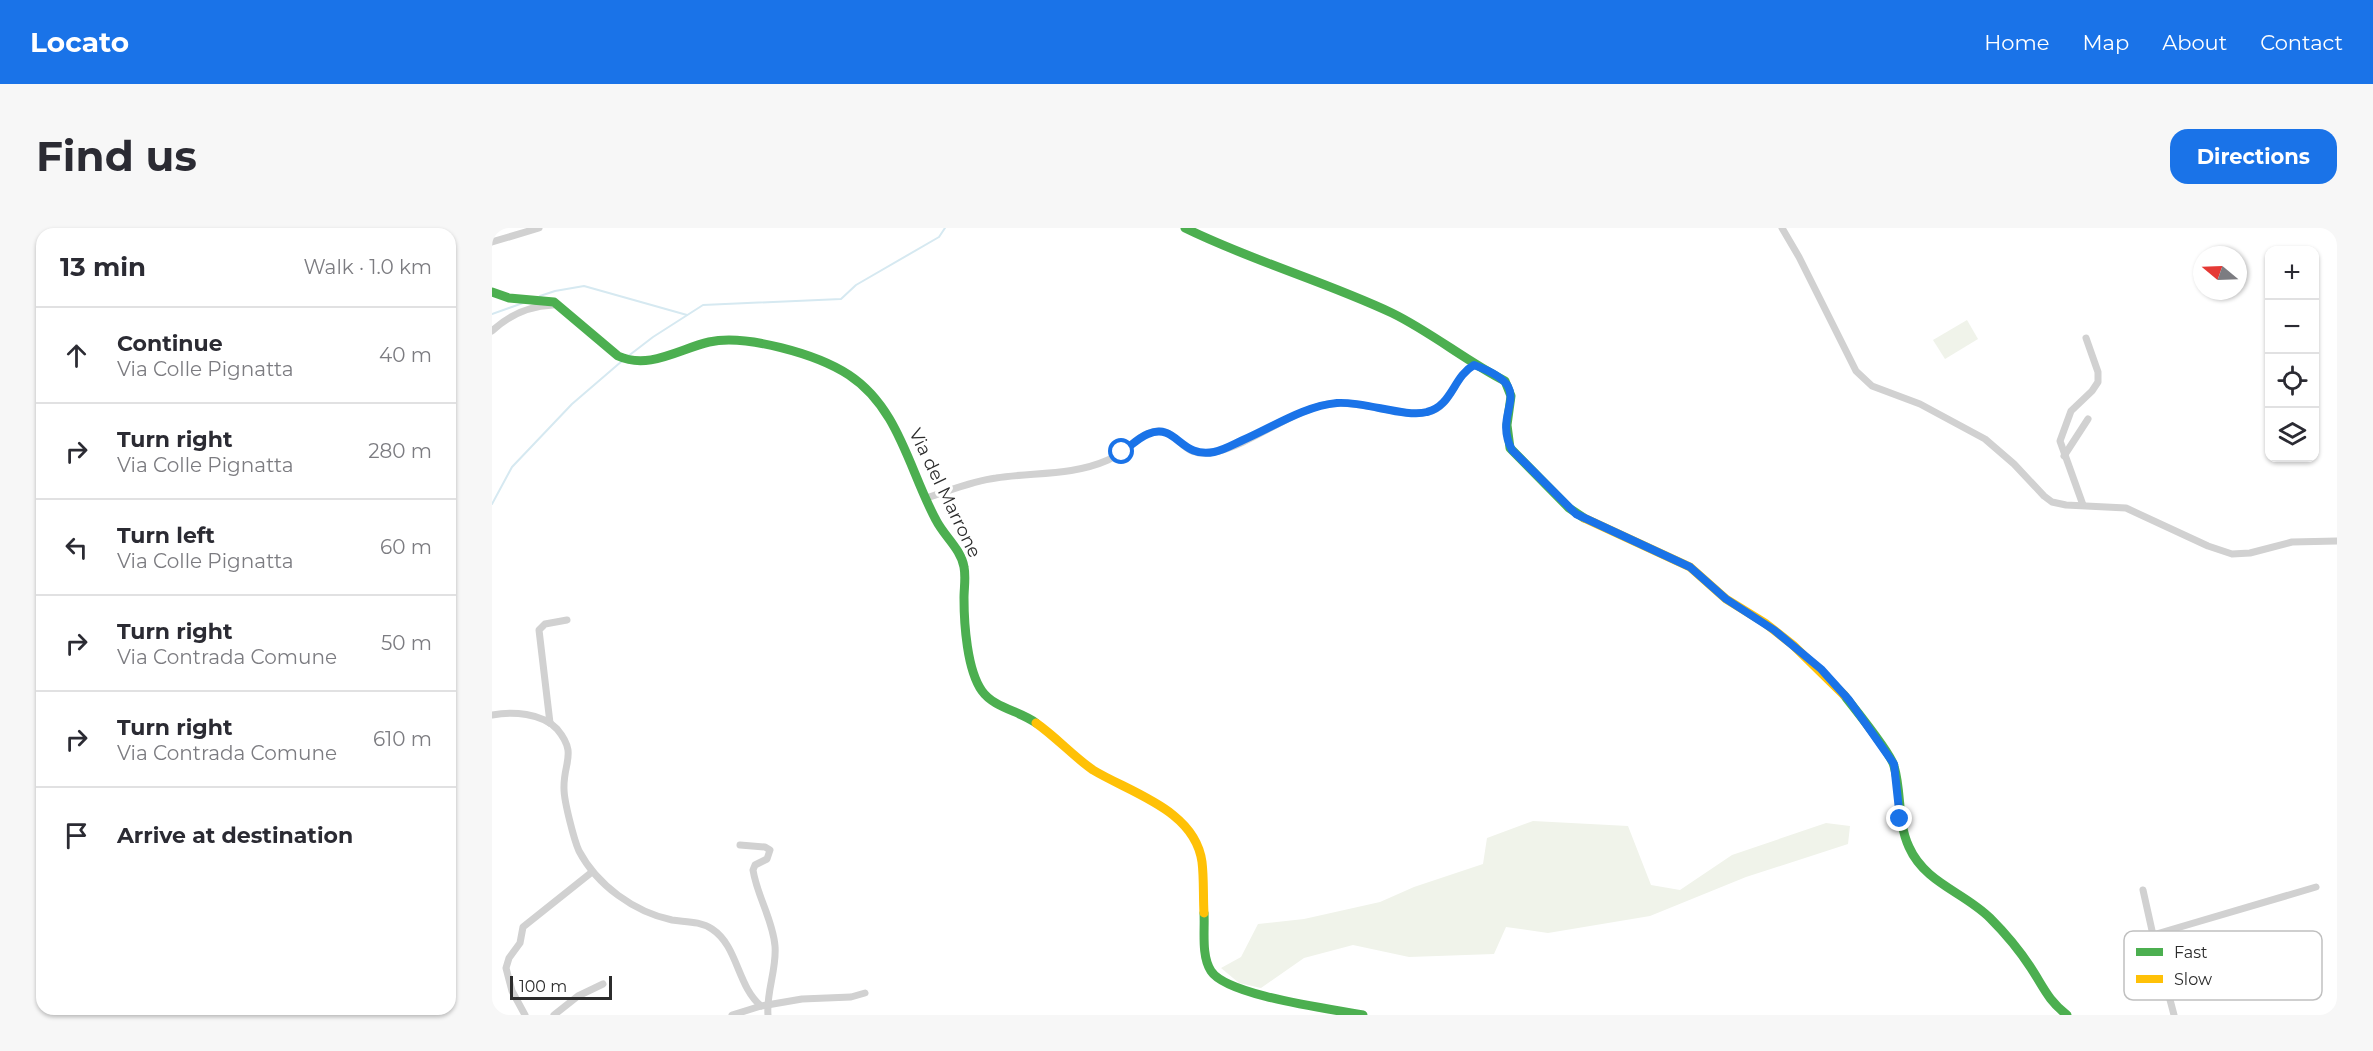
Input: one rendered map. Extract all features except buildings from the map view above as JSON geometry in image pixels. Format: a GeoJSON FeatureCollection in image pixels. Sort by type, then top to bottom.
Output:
{"type":"FeatureCollection","features":[{"type":"Feature","properties":{"kind":"street"},"geometry":{"type":"LineString","coordinates":[[492,242],[539,228]]}},
{"type":"Feature","properties":{"kind":"street"},"geometry":{"type":"LineString","coordinates":[[1185,228],[1211,241],[1298,273],[1388,311],[1507,383],[1510,396],[1507,425],[1509,445],[1516,456],[1569,508],[1591,523],[1690,567],[1726,599],[1783,636],[1834,682],[1894,764],[1900,819],[1907,842],[1917,862],[1933,879],[1979,908],[1991,919],[2030,966],[2052,1003],[2067,1015]]}},
{"type":"Feature","properties":{"kind":"street"},"geometry":{"type":"LineString","coordinates":[[1782,228],[1799,256],[1856,371],[1864,380],[1920,404],[1985,439],[2014,464],[2050,501],[2063,505],[2126,508],[2208,546],[2232,554],[2250,553],[2292,542],[2337,542]]}},
{"type":"Feature","properties":{"kind":"street","name":"Via del Marrone"},"geometry":{"type":"LineString","coordinates":[[492,292],[506,297],[545,300],[558,305],[620,357],[631,362],[648,361],[698,345],[725,340],[820,361],[844,372],[860,384],[887,412],[936,522],[963,564],[966,632],[976,677],[984,693],[993,701],[1037,722],[1097,772],[1170,812],[1182,823],[1194,839],[1203,862],[1206,954],[1211,974],[1226,984],[1244,991],[1363,1015]]}},
{"type":"Feature","properties":{"kind":"street"},"geometry":{"type":"LineString","coordinates":[[492,331],[520,312],[536,307],[558,305]]}},
{"type":"Feature","properties":{"kind":"street"},"geometry":{"type":"LineString","coordinates":[[2083,505],[2064,456],[2060,439],[2067,417],[2073,408],[2092,391],[2099,377],[2086,338]]}},
{"type":"Feature","properties":{"kind":"street"},"geometry":{"type":"LineString","coordinates":[[926,498],[987,479],[1061,472],[1096,464],[1118,455],[1143,437],[1156,432],[1173,436],[1189,450],[1204,453],[1221,450],[1326,405],[1349,403],[1415,413],[1428,412],[1442,405],[1462,373],[1474,365]]}},
{"type":"Feature","properties":{"kind":"street"},"geometry":{"type":"LineString","coordinates":[[2064,456],[2088,419]]}},
{"type":"Feature","properties":{"kind":"street"},"geometry":{"type":"LineString","coordinates":[[550,723],[539,630],[544,624],[567,620]]}},
{"type":"Feature","properties":{"kind":"street"},"geometry":{"type":"LineString","coordinates":[[492,715],[513,713],[536,717],[550,723],[563,736],[568,747],[569,759],[564,783],[565,796],[574,840],[592,872],[612,891],[648,911],[668,919],[699,923],[713,929],[723,941],[752,995],[764,1005],[768,1015]]}},
{"type":"Feature","properties":{"kind":"street"},"geometry":{"type":"LineString","coordinates":[[740,844],[765,847],[770,850],[766,859],[755,865],[753,870],[775,944],[775,960],[764,1005]]}},
{"type":"Feature","properties":{"kind":"street"},"geometry":{"type":"LineString","coordinates":[[525,1015],[512,991],[507,968],[508,960],[520,944],[523,927],[592,872]]}},
{"type":"Feature","properties":{"kind":"street"},"geometry":{"type":"LineString","coordinates":[[2167,931],[2316,887]]}},
{"type":"Feature","properties":{"kind":"street"},"geometry":{"type":"LineString","coordinates":[[2143,890],[2152,931]]}},
{"type":"Feature","properties":{"kind":"street"},"geometry":{"type":"LineString","coordinates":[[554,1015],[578,996],[603,984]]}},
{"type":"Feature","properties":{"kind":"street"},"geometry":{"type":"LineString","coordinates":[[732,1015],[764,1005],[802,999],[851,997],[865,993]]}},
{"type":"Feature","properties":{"kind":"street"},"geometry":{"type":"LineString","coordinates":[[2170,1000],[2174,1015]]}},
{"type":"Feature","properties":{"kind":"shaded area"},"geometry":{"type":"Polygon","coordinates":[[[1967,320],[1978,339],[1945,359],[1933,340],[1967,320]]]}},
{"type":"Feature","properties":{"kind":"shaded area"},"geometry":{"type":"Polygon","coordinates":[[[1533,821],[1628,826],[1651,885],[1680,890],[1732,855],[1826,823],[1850,826],[1848,844],[1746,877],[1650,916],[1548,933],[1506,927],[1494,954],[1409,957],[1353,945],[1304,958],[1261,988],[1239,983],[1221,968],[1241,957],[1258,924],[1304,919],[1380,902],[1414,887],[1483,864],[1487,838],[1533,821]]]}},
{"type":"Feature","properties":{"kind":"waterway"},"geometry":{"type":"LineString","coordinates":[[627,357],[653,337],[703,305],[841,299],[856,285],[939,237],[945,228]]}},
{"type":"Feature","properties":{"kind":"waterway"},"geometry":{"type":"LineString","coordinates":[[540,296],[584,286],[687,315]]}},
{"type":"Feature","properties":{"kind":"waterway"},"geometry":{"type":"LineString","coordinates":[[492,314],[523,303]]}},
{"type":"Feature","properties":{"kind":"waterway"},"geometry":{"type":"LineString","coordinates":[[492,504],[512,467],[572,404],[622,361]]}},
{"type":"Feature","properties":{"kind":"traffic: fast"},"geometry":{"type":"LineString","coordinates":[[1185,228],[1236,251],[1392,313],[1505,381],[1511,396],[1507,425],[1510,448],[1569,508],[1584,518]]}},
{"type":"Feature","properties":{"kind":"traffic: fast"},"geometry":{"type":"LineString","coordinates":[[492,292],[509,298],[554,302],[618,356],[630,360],[653,360],[709,342],[742,341],[761,343],[800,353],[849,375],[866,389],[891,422],[936,520],[962,560],[965,575],[966,633],[977,682],[987,697],[1036,723]]}},
{"type":"Feature","properties":{"kind":"traffic: fast"},"geometry":{"type":"LineString","coordinates":[[1844,695],[1879,741],[1894,766],[1905,837],[1916,859],[1925,870],[1980,909],[1996,924],[2022,955],[2051,999],[2067,1015]]}},
{"type":"Feature","properties":{"kind":"traffic: fast"},"geometry":{"type":"LineString","coordinates":[[1204,913],[1206,958],[1211,971],[1221,980],[1237,988],[1281,1000],[1363,1015]]}},
{"type":"Feature","properties":{"kind":"traffic: slow"},"geometry":{"type":"LineString","coordinates":[[1584,518],[1690,567],[1726,599],[1765,623],[1793,645],[1844,695]]}},
{"type":"Feature","properties":{"kind":"traffic: slow"},"geometry":{"type":"LineString","coordinates":[[1036,723],[1093,770],[1159,805],[1187,829],[1197,844],[1202,862],[1204,913]]}},
{"type":"Feature","properties":{"kind":"route"},"geometry":{"type":"LineString","coordinates":[[1122,452],[1143,437],[1158,431],[1173,436],[1192,452],[1213,452],[1317,407],[1330,404],[1363,404],[1419,414],[1426,413],[1445,402],[1466,369],[1474,365],[1488,371],[1502,378],[1510,388],[1507,425],[1508,443],[1512,450],[1569,508],[1591,523],[1690,567],[1726,599],[1783,636],[1834,682],[1894,764],[1900,819]]}}]}
